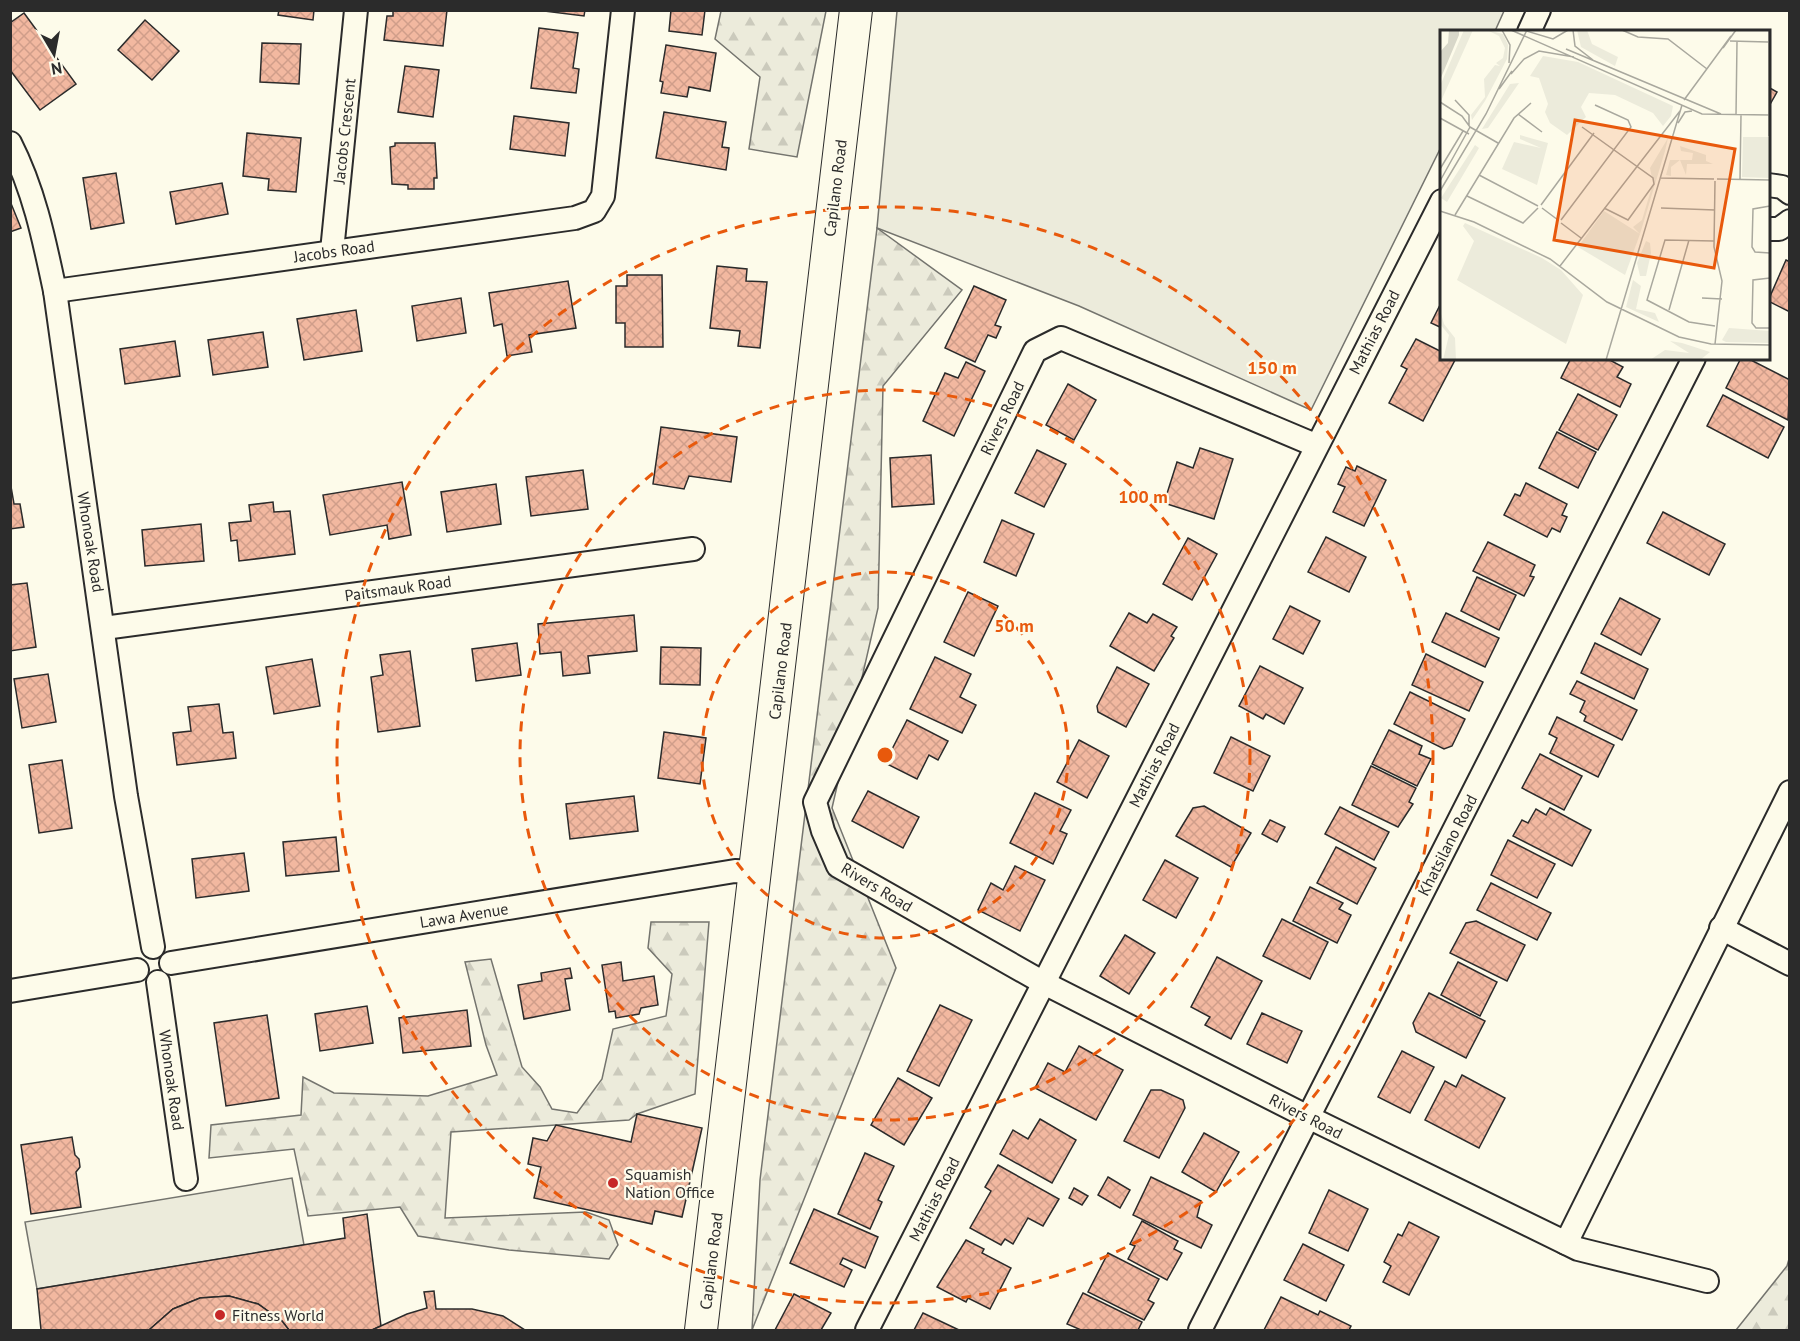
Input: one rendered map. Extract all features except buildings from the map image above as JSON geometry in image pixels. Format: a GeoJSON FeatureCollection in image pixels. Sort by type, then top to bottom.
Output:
{"type":"FeatureCollection","features":[{"type":"Feature","properties":{"kind":"street","name":"Jacobs Crescent"},"geometry":{"type":"LineString","coordinates":[[332,251],[356,10]]}},
{"type":"Feature","properties":{"kind":"street","name":"Jacobs Road"},"geometry":{"type":"LineString","coordinates":[[55,291],[575,218],[594,211],[603,196],[623,10]]}},
{"type":"Feature","properties":{"kind":"street","name":"Capilano Road"},"geometry":{"type":"LineString","coordinates":[[701,1330],[856,10]]}},
{"type":"Feature","properties":{"kind":"street"},"geometry":{"type":"LineString","coordinates":[[1530,30],[1539,10]]}},
{"type":"Feature","properties":{"kind":"street","name":"Whonoak Road"},"geometry":{"type":"LineString","coordinates":[[10,143],[26,174],[41,222],[55,291],[126,796],[153,947]]}},
{"type":"Feature","properties":{"kind":"street","name":"Mathias Road"},"geometry":{"type":"LineString","coordinates":[[867,1330],[1315,445],[1440,205]]}},
{"type":"Feature","properties":{"kind":"street"},"geometry":{"type":"LineString","coordinates":[[1770,229],[1779,229],[1790,221]]}},
{"type":"Feature","properties":{"kind":"street","name":"Rivers Road"},"geometry":{"type":"LineString","coordinates":[[1315,445],[1061,338],[1035,351],[815,802],[823,831],[838,866],[1044,983],[1308,1117],[1578,1249],[1707,1281]]}},
{"type":"Feature","properties":{"kind":"street","name":"Khatsilano Road"},"geometry":{"type":"LineString","coordinates":[[1200,1330],[1693,360]]}},
{"type":"Feature","properties":{"kind":"street","name":"Paitsmauk Road"},"geometry":{"type":"LineString","coordinates":[[104,628],[693,549]]}},
{"type":"Feature","properties":{"kind":"street"},"geometry":{"type":"LineString","coordinates":[[1566,1243],[1790,792]]}},
{"type":"Feature","properties":{"kind":"street","name":"Lawa Avenue"},"geometry":{"type":"LineString","coordinates":[[171,963],[723,873],[756,872]]}},
{"type":"Feature","properties":{"kind":"street"},"geometry":{"type":"LineString","coordinates":[[1721,928],[1790,964]]}},
{"type":"Feature","properties":{"kind":"street"},"geometry":{"type":"LineString","coordinates":[[153,947],[166,951],[171,963],[168,976],[158,982],[146,980],[137,970],[140,954],[153,947]]}},
{"type":"Feature","properties":{"kind":"street"},"geometry":{"type":"LineString","coordinates":[[10,991],[137,970]]}},
{"type":"Feature","properties":{"kind":"street","name":"Whonoak Road"},"geometry":{"type":"LineString","coordinates":[[158,982],[186,1179]]}},
{"type":"Feature","properties":{"kind":"green space"},"geometry":{"type":"Polygon","coordinates":[[[897,10],[1504,11],[1495,30],[1440,30],[1440,149],[1311,410],[1079,306],[877,228],[897,10]]]}},
{"type":"Feature","properties":{"kind":"green space"},"geometry":{"type":"Polygon","coordinates":[[[721,11],[826,11],[797,157],[749,149],[760,77],[715,39],[721,11]]]}},
{"type":"Feature","properties":{"kind":"green space"},"geometry":{"type":"Polygon","coordinates":[[[877,228],[962,290],[883,386],[878,608],[832,808],[896,968],[752,1330],[760,1180],[877,228]]]}},
{"type":"Feature","properties":{"kind":"green space"},"geometry":{"type":"Polygon","coordinates":[[[651,922],[709,922],[695,1094],[637,1114],[629,1120],[451,1132],[445,1218],[586,1212],[609,1220],[618,1245],[609,1259],[509,1250],[418,1236],[400,1207],[308,1216],[294,1149],[209,1158],[211,1125],[301,1115],[303,1077],[334,1093],[428,1096],[497,1075],[486,1045],[465,962],[491,959],[522,1067],[540,1087],[552,1109],[577,1113],[602,1079],[613,1029],[666,1016],[672,974],[648,948],[651,922]]]}},
{"type":"Feature","properties":{"kind":"green space"},"geometry":{"type":"Polygon","coordinates":[[[292,1178],[304,1245],[37,1289],[25,1222],[292,1178]]]}},
{"type":"Feature","properties":{"kind":"green space"},"geometry":{"type":"Polygon","coordinates":[[[1789,1259],[1789,1330],[1736,1330],[1787,1266],[1789,1259]]]}},
{"type":"Feature","properties":{"kind":"place","name":"Squamish Nation Office"},"geometry":{"type":"Point","coordinates":[613,1183]}},
{"type":"Feature","properties":{"kind":"place","name":"Fitness World"},"geometry":{"type":"Point","coordinates":[220,1315]}}]}
